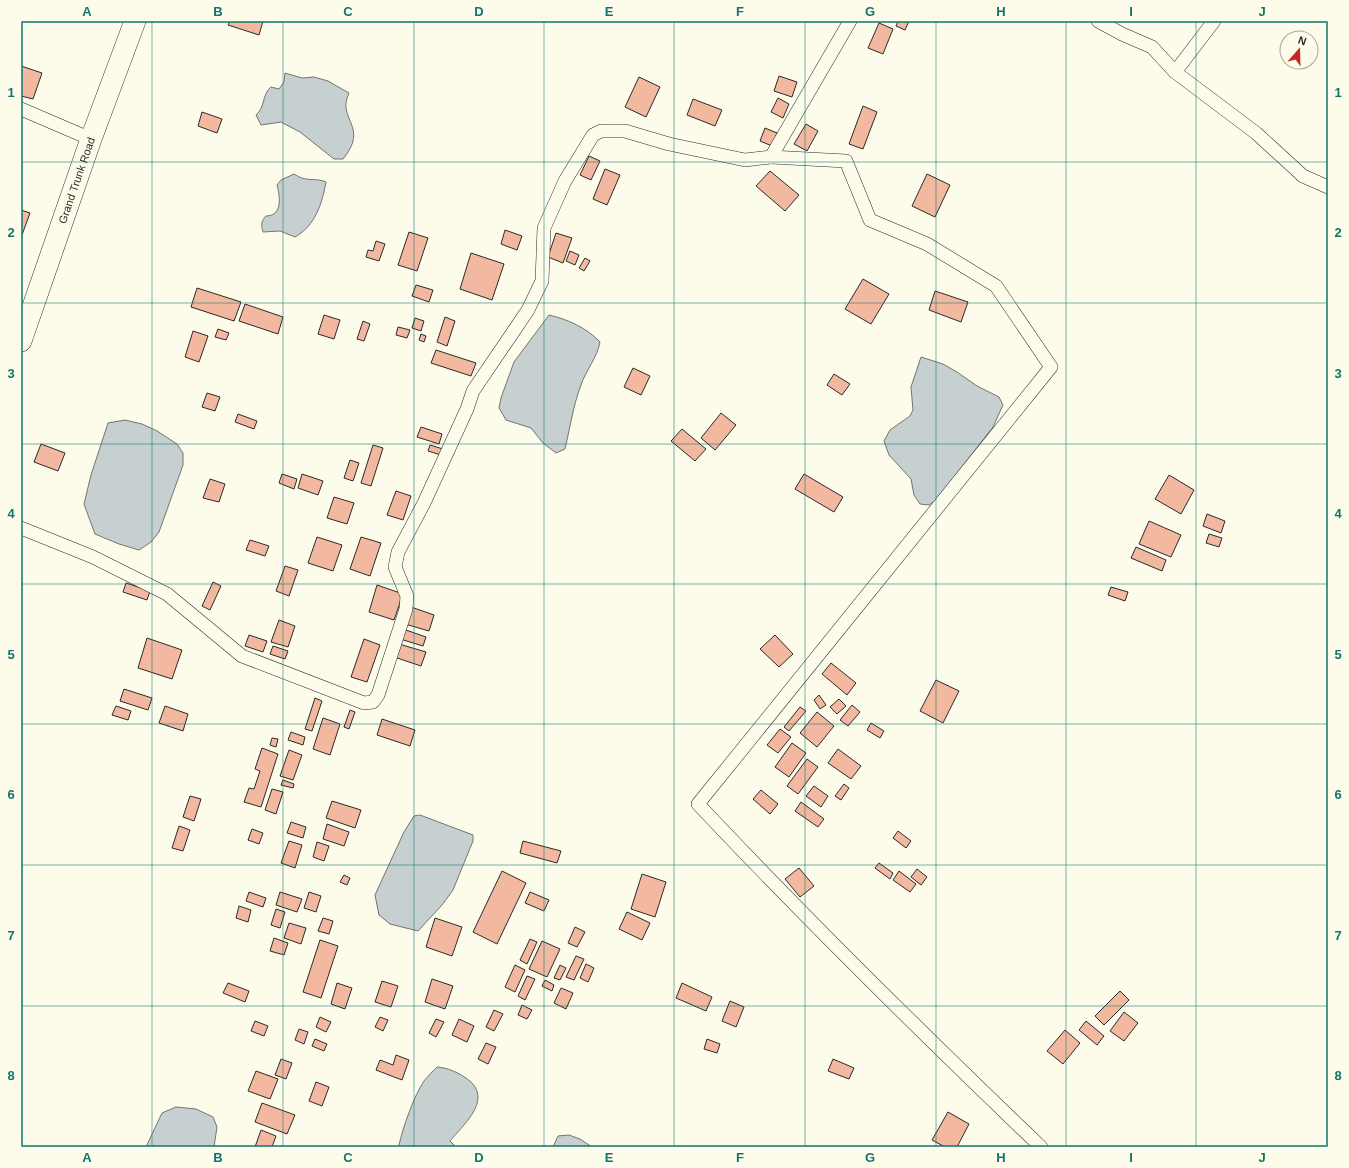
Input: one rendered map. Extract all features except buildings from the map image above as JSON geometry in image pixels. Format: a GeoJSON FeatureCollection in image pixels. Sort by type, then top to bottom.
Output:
{"type":"FeatureCollection","features":[{"type":"Feature","properties":{"kind":"highway","name":"Grand Trunk Road"},"geometry":{"type":"LineString","coordinates":[[21,341],[91,139],[135,21]]}},
{"type":"Feature","properties":{"kind":"street"},"geometry":{"type":"LineString","coordinates":[[771,157],[850,21]]}},
{"type":"Feature","properties":{"kind":"street"},"geometry":{"type":"LineString","coordinates":[[1098,21],[1122,34],[1148,44],[1174,72],[1256,133],[1303,176],[1328,187]]}},
{"type":"Feature","properties":{"kind":"street"},"geometry":{"type":"LineString","coordinates":[[1174,72],[1214,21]]}},
{"type":"Feature","properties":{"kind":"street"},"geometry":{"type":"LineString","coordinates":[[21,110],[91,139]]}},
{"type":"Feature","properties":{"kind":"street"},"geometry":{"type":"LineString","coordinates":[[21,528],[93,557],[167,594],[242,656],[364,703],[373,702],[378,695],[406,608],[407,596],[395,567],[398,552],[424,503],[467,409],[473,390],[532,303],[542,281],[544,228],[564,181],[593,135],[601,131],[625,131],[669,144],[745,160],[771,157],[846,161],[870,220],[927,244],[996,286],[1051,367],[698,804],[774,885],[851,963],[1041,1147]]}},
{"type":"Feature","properties":{"kind":"shaded area"},"geometry":{"type":"Polygon","coordinates":[[[285,73],[302,78],[314,77],[328,81],[349,93],[346,102],[346,110],[354,139],[343,159],[334,159],[300,132],[281,122],[261,125],[256,115],[261,109],[266,93],[271,87],[279,89],[284,82],[285,73]]]}},
{"type":"Feature","properties":{"kind":"shaded area"},"geometry":{"type":"Polygon","coordinates":[[[294,174],[307,179],[326,182],[320,206],[313,221],[295,237],[280,231],[263,232],[262,221],[266,216],[275,213],[278,209],[279,194],[277,185],[281,180],[294,174]]]}},
{"type":"Feature","properties":{"kind":"shaded area"},"geometry":{"type":"Polygon","coordinates":[[[549,315],[576,325],[589,332],[600,342],[599,348],[578,393],[565,449],[556,453],[543,443],[531,428],[506,420],[499,408],[514,362],[549,315]]]}},
{"type":"Feature","properties":{"kind":"shaded area"},"geometry":{"type":"Polygon","coordinates":[[[921,357],[943,364],[957,372],[977,386],[999,397],[1003,405],[993,427],[936,500],[929,505],[920,504],[914,495],[911,479],[889,455],[884,441],[890,430],[910,416],[913,410],[911,387],[921,357]]]}},
{"type":"Feature","properties":{"kind":"shaded area"},"geometry":{"type":"Polygon","coordinates":[[[125,420],[142,424],[157,431],[177,444],[183,453],[183,465],[159,532],[151,542],[139,550],[95,534],[84,504],[91,475],[108,423],[125,420]]]}},
{"type":"Feature","properties":{"kind":"shaded area"},"geometry":{"type":"Polygon","coordinates":[[[420,815],[473,835],[473,841],[453,890],[442,905],[418,931],[390,924],[379,915],[375,895],[404,832],[414,816],[420,815]]]}},
{"type":"Feature","properties":{"kind":"shaded area"},"geometry":{"type":"Polygon","coordinates":[[[437,1067],[456,1072],[466,1078],[474,1086],[478,1094],[474,1111],[450,1141],[456,1147],[400,1147],[399,1145],[403,1130],[416,1095],[424,1081],[437,1067]]]}},
{"type":"Feature","properties":{"kind":"shaded area"},"geometry":{"type":"Polygon","coordinates":[[[176,1107],[196,1109],[213,1117],[217,1127],[214,1147],[146,1147],[162,1113],[176,1107]]]}},
{"type":"Feature","properties":{"kind":"shaded area"},"geometry":{"type":"Polygon","coordinates":[[[569,1135],[580,1139],[592,1147],[553,1147],[558,1136],[569,1135]]]}}]}
